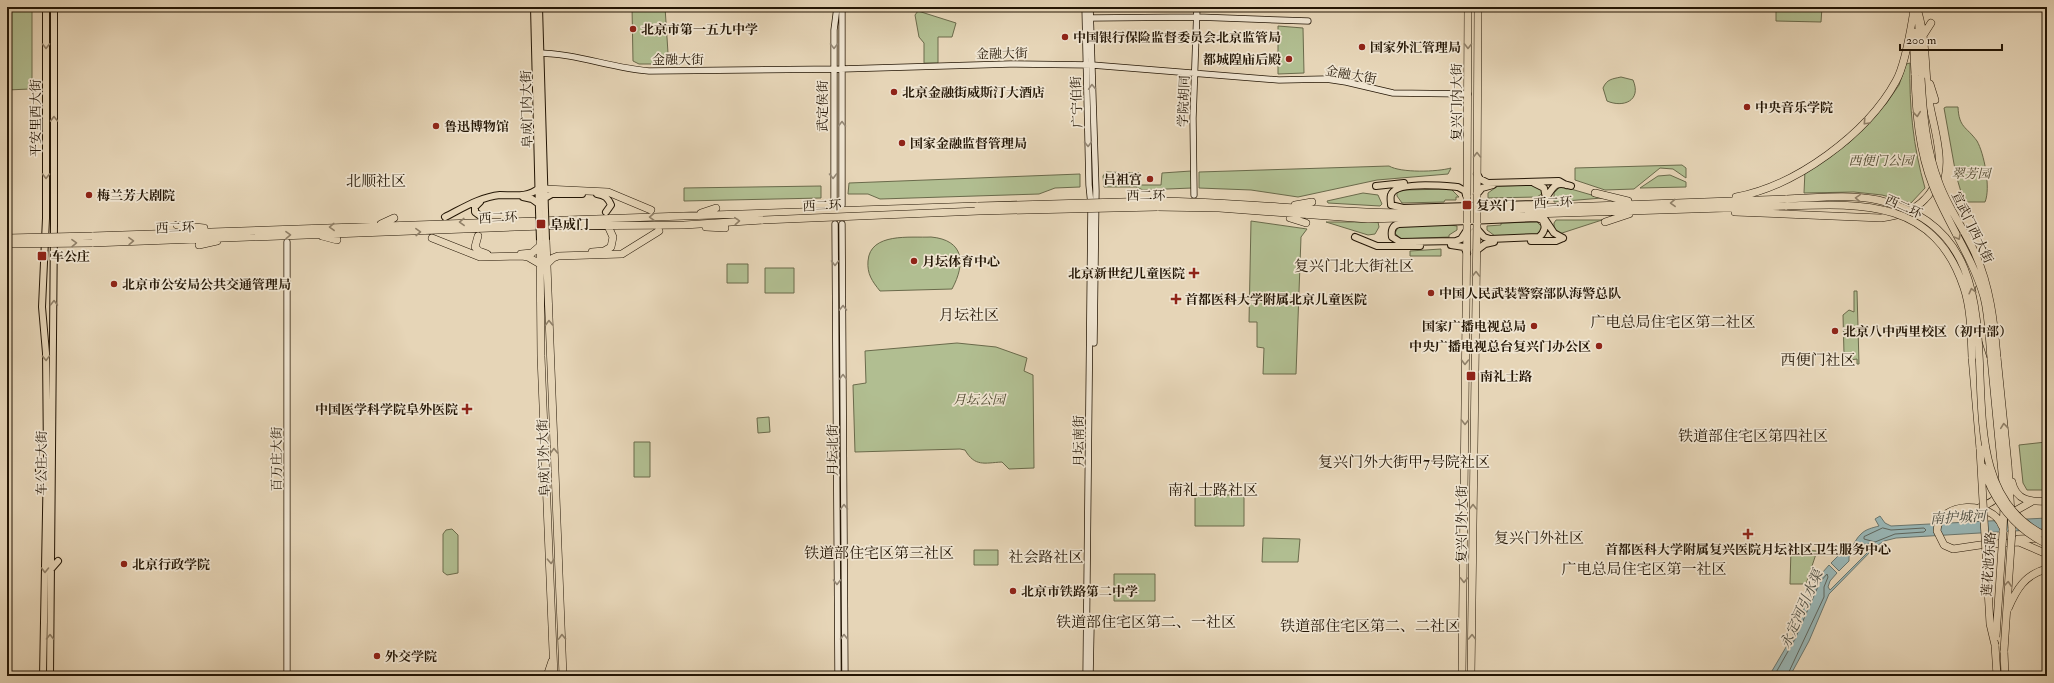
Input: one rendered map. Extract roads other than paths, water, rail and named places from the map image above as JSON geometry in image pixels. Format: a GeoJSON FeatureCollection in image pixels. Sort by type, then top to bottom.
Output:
{"type":"FeatureCollection","features":[{"type":"Feature","properties":{"kind":"highway","name":"复兴门内大街"},"geometry":{"type":"LineString","coordinates":[[1467,227],[1468,7]]}},
{"type":"Feature","properties":{"kind":"highway","name":"复兴门内大街"},"geometry":{"type":"LineString","coordinates":[[1477,226],[1478,7]]}},
{"type":"Feature","properties":{"kind":"highway"},"geometry":{"type":"LineString","coordinates":[[1787,206],[1806,214],[1881,218],[1913,209],[1929,195],[1936,184],[1939,170],[1939,154],[1931,112],[1924,34],[1916,11]]}},
{"type":"Feature","properties":{"kind":"highway"},"geometry":{"type":"LineString","coordinates":[[1712,201],[1757,192],[1806,168],[1846,141],[1873,113],[1897,80],[1916,11]]}},
{"type":"Feature","properties":{"kind":"highway","name":"宣武门西大街"},"geometry":{"type":"LineString","coordinates":[[1916,11],[1918,125],[1926,165],[1933,186],[1977,277],[1984,298],[1991,358]]}},
{"type":"Feature","properties":{"kind":"highway"},"geometry":{"type":"LineString","coordinates":[[1924,34],[1931,23]]}},
{"type":"Feature","properties":{"kind":"highway"},"geometry":{"type":"LineString","coordinates":[[1899,55],[1909,39]]}},
{"type":"Feature","properties":{"kind":"highway"},"geometry":{"type":"LineString","coordinates":[[1927,72],[1935,100]]}},
{"type":"Feature","properties":{"kind":"highway","name":"宣武门西大街"},"geometry":{"type":"LineString","coordinates":[[1918,77],[1932,163],[1948,203],[1975,253],[1989,297],[1993,318],[2008,464],[2012,530]]}},
{"type":"Feature","properties":{"kind":"highway"},"geometry":{"type":"LineString","coordinates":[[542,189],[608,192],[651,210]]}},
{"type":"Feature","properties":{"kind":"highway"},"geometry":{"type":"LineString","coordinates":[[1595,193],[1647,207]]}},
{"type":"Feature","properties":{"kind":"highway","name":"西二环"},"geometry":{"type":"LineString","coordinates":[[7,244],[92,239],[235,234],[378,225],[691,216],[763,216],[1217,202],[1368,219],[1526,215],[1712,201],[1787,206],[1849,197],[1868,199],[1889,203],[1913,212],[1940,234],[1953,249],[1963,266],[1970,284],[1976,308],[1983,429],[1990,465],[2002,495],[2010,506],[2020,517],[2045,535]]}},
{"type":"Feature","properties":{"kind":"highway"},"geometry":{"type":"LineString","coordinates":[[1306,223],[1297,219],[1284,217],[1279,210],[1312,202]]}},
{"type":"Feature","properties":{"kind":"highway","name":"西二环"},"geometry":{"type":"LineString","coordinates":[[1279,210],[1403,213],[1536,208],[1647,207],[1704,209],[1834,204],[1871,206],[1889,210],[1909,219],[1935,238],[1957,270],[1964,288],[1968,309],[1980,449],[1986,476],[2001,506],[2022,529],[2047,544]]}},
{"type":"Feature","properties":{"kind":"highway"},"geometry":{"type":"LineString","coordinates":[[1605,222],[1647,207]]}},
{"type":"Feature","properties":{"kind":"highway"},"geometry":{"type":"LineString","coordinates":[[691,216],[716,208]]}},
{"type":"Feature","properties":{"kind":"highway","name":"西二环"},"geometry":{"type":"LineString","coordinates":[[235,234],[477,234],[543,226],[684,225],[763,216]]}},
{"type":"Feature","properties":{"kind":"highway"},"geometry":{"type":"LineString","coordinates":[[378,225],[394,218]]}},
{"type":"Feature","properties":{"kind":"highway"},"geometry":{"type":"LineString","coordinates":[[176,225],[235,234]]}},
{"type":"Feature","properties":{"kind":"highway"},"geometry":{"type":"LineString","coordinates":[[684,225],[725,228]]}},
{"type":"Feature","properties":{"kind":"highway"},"geometry":{"type":"LineString","coordinates":[[477,234],[475,247],[478,252],[484,254],[528,254],[543,243],[558,253],[604,251],[613,244],[613,237],[608,226]]}},
{"type":"Feature","properties":{"kind":"highway","name":"复兴门外大街"},"geometry":{"type":"LineString","coordinates":[[1471,676],[1477,226]]}},
{"type":"Feature","properties":{"kind":"highway","name":"复兴门外大街"},"geometry":{"type":"LineString","coordinates":[[1462,676],[1467,227]]}},
{"type":"Feature","properties":{"kind":"highway"},"geometry":{"type":"LineString","coordinates":[[432,238],[480,257],[522,256],[528,257],[543,264],[558,256],[606,256],[622,254],[659,231]]}},
{"type":"Feature","properties":{"kind":"highway"},"geometry":{"type":"LineString","coordinates":[[199,245],[235,234]]}},
{"type":"Feature","properties":{"kind":"highway"},"geometry":{"type":"LineString","coordinates":[[316,234],[337,240]]}},
{"type":"Feature","properties":{"kind":"highway","name":"西二环"},"geometry":{"type":"LineString","coordinates":[[7,238],[92,239]]}},
{"type":"Feature","properties":{"kind":"highway","name":"阜成门外大街"},"geometry":{"type":"LineString","coordinates":[[543,243],[542,356],[554,657],[551,674]]}},
{"type":"Feature","properties":{"kind":"highway","name":"阜成门外大街"},"geometry":{"type":"LineString","coordinates":[[543,264],[563,676]]}},
{"type":"Feature","properties":{"kind":"highway","name":"莲花池东路"},"geometry":{"type":"LineString","coordinates":[[1991,358],[2004,496],[1995,648],[1997,676]]}},
{"type":"Feature","properties":{"kind":"highway"},"geometry":{"type":"LineString","coordinates":[[1998,433],[1999,485],[1997,497],[1986,507],[1953,510],[1945,514],[1939,521],[1937,527],[1940,541],[1944,545],[1953,549],[2045,535]]}},
{"type":"Feature","properties":{"kind":"highway"},"geometry":{"type":"LineString","coordinates":[[1980,449],[1990,624],[1995,648]]}},
{"type":"Feature","properties":{"kind":"highway"},"geometry":{"type":"LineString","coordinates":[[2008,464],[2012,485],[2016,493],[2020,497],[2030,502]]}},
{"type":"Feature","properties":{"kind":"highway"},"geometry":{"type":"LineString","coordinates":[[2012,530],[2016,511],[2030,502],[2047,501]]}},
{"type":"Feature","properties":{"kind":"highway"},"geometry":{"type":"LineString","coordinates":[[1986,507],[1998,518],[2003,532]]}},
{"type":"Feature","properties":{"kind":"highway","name":"莲花池东路"},"geometry":{"type":"LineString","coordinates":[[2005,676],[2004,651],[2012,530]]}},
{"type":"Feature","properties":{"kind":"highway"},"geometry":{"type":"LineString","coordinates":[[2006,542],[2024,543],[2047,554]]}},
{"type":"Feature","properties":{"kind":"highway"},"geometry":{"type":"LineString","coordinates":[[2006,615],[2015,593],[2022,583],[2035,574],[2047,569]]}},
{"type":"Feature","properties":{"kind":"main road","name":"平安里西大街"},"geometry":{"type":"LineString","coordinates":[[44,251],[46,7]]}},
{"type":"Feature","properties":{"kind":"main road","name":"平安里西大街"},"geometry":{"type":"LineString","coordinates":[[54,7],[54,250]]}},
{"type":"Feature","properties":{"kind":"main road","name":"阜成门内大街"},"geometry":{"type":"LineString","coordinates":[[534,7],[538,53]]}},
{"type":"Feature","properties":{"kind":"main road","name":"阜成门内大街"},"geometry":{"type":"LineString","coordinates":[[539,7],[538,53],[542,189],[539,204],[542,211]]}},
{"type":"Feature","properties":{"kind":"main road","name":"武定侯街"},"geometry":{"type":"LineString","coordinates":[[834,205],[834,30],[838,7]]}},
{"type":"Feature","properties":{"kind":"main road","name":"武定侯街"},"geometry":{"type":"LineString","coordinates":[[842,7],[842,205]]}},
{"type":"Feature","properties":{"kind":"main road","name":"广宁伯街"},"geometry":{"type":"LineString","coordinates":[[1085,7],[1089,63],[1093,196]]}},
{"type":"Feature","properties":{"kind":"main road","name":"广宁伯街"},"geometry":{"type":"LineString","coordinates":[[1089,63],[1090,7]]}},
{"type":"Feature","properties":{"kind":"main road","name":"学院胡同"},"geometry":{"type":"LineString","coordinates":[[1194,195],[1193,118],[1196,71],[1196,7]]}},
{"type":"Feature","properties":{"kind":"main road"},"geometry":{"type":"LineString","coordinates":[[1090,18],[1197,17],[1308,21]]}},
{"type":"Feature","properties":{"kind":"main road","name":"金融大街"},"geometry":{"type":"LineString","coordinates":[[538,53],[569,55],[625,68],[649,71],[841,69],[1010,62],[1089,63],[1279,77],[1336,78],[1393,91],[1468,93]]}},
{"type":"Feature","properties":{"kind":"main road"},"geometry":{"type":"LineString","coordinates":[[1477,174],[1480,179],[1488,183],[1559,181],[1568,186],[1556,185],[1545,200],[1536,208]]}},
{"type":"Feature","properties":{"kind":"main road"},"geometry":{"type":"LineString","coordinates":[[1376,186],[1405,183],[1458,184],[1468,175]]}},
{"type":"Feature","properties":{"kind":"main road"},"geometry":{"type":"LineString","coordinates":[[1477,194],[1488,185],[1534,183],[1544,188],[1545,200]]}},
{"type":"Feature","properties":{"kind":"main road"},"geometry":{"type":"LineString","coordinates":[[1391,205],[1390,194],[1397,188],[1405,186],[1458,186],[1465,191],[1467,197]]}},
{"type":"Feature","properties":{"kind":"main road","name":"阜成门内大街"},"geometry":{"type":"LineString","coordinates":[[542,189],[545,198],[542,211]]}},
{"type":"Feature","properties":{"kind":"main road"},"geometry":{"type":"LineString","coordinates":[[445,217],[478,200],[490,196],[529,194],[542,189]]}},
{"type":"Feature","properties":{"kind":"main road"},"geometry":{"type":"LineString","coordinates":[[545,198],[552,194],[604,195],[611,205],[606,212]]}},
{"type":"Feature","properties":{"kind":"main road","name":"月坛南街"},"geometry":{"type":"LineString","coordinates":[[1086,676],[1091,205],[1093,196]]}},
{"type":"Feature","properties":{"kind":"main road","name":"月坛南街"},"geometry":{"type":"LineString","coordinates":[[1090,676],[1096,215],[1093,196]]}},
{"type":"Feature","properties":{"kind":"main road"},"geometry":{"type":"LineString","coordinates":[[479,215],[475,212],[477,203],[491,198],[529,197],[539,204]]}},
{"type":"Feature","properties":{"kind":"main road"},"geometry":{"type":"LineString","coordinates":[[1384,199],[1391,205],[1403,208],[1533,204],[1545,200]]}},
{"type":"Feature","properties":{"kind":"main road"},"geometry":{"type":"LineString","coordinates":[[542,211],[543,243]]}},
{"type":"Feature","properties":{"kind":"main road"},"geometry":{"type":"LineString","coordinates":[[1477,250],[1490,242],[1551,241],[1563,238],[1557,235],[1543,218],[1526,215]]}},
{"type":"Feature","properties":{"kind":"main road"},"geometry":{"type":"LineString","coordinates":[[1388,229],[1395,224],[1537,218],[1542,220],[1545,226],[1544,232],[1539,237],[1490,239],[1484,237],[1477,226]]}},
{"type":"Feature","properties":{"kind":"main road","name":"月坛北街"},"geometry":{"type":"LineString","coordinates":[[835,224],[838,676]]}},
{"type":"Feature","properties":{"kind":"main road","name":"月坛北街"},"geometry":{"type":"LineString","coordinates":[[842,224],[845,676]]}},
{"type":"Feature","properties":{"kind":"main road"},"geometry":{"type":"LineString","coordinates":[[1395,224],[1391,230],[1392,237],[1400,242],[1456,241],[1461,239],[1467,227]]}},
{"type":"Feature","properties":{"kind":"main road"},"geometry":{"type":"LineString","coordinates":[[1355,237],[1371,244],[1385,246],[1459,245],[1466,249],[1467,253]]}},
{"type":"Feature","properties":{"kind":"main road","name":"百万庄大街"},"geometry":{"type":"LineString","coordinates":[[287,242],[287,676]]}},
{"type":"Feature","properties":{"kind":"main road","name":"车公庄大街"},"geometry":{"type":"LineString","coordinates":[[50,676],[54,250]]}},
{"type":"Feature","properties":{"kind":"main road","name":"车公庄大街"},"geometry":{"type":"LineString","coordinates":[[43,676],[46,459],[46,353],[42,307],[44,251]]}},
{"type":"Feature","properties":{"kind":"main road"},"geometry":{"type":"LineString","coordinates":[[39,470],[46,459]]}},
{"type":"Feature","properties":{"kind":"main road"},"geometry":{"type":"LineString","coordinates":[[51,569],[58,562]]}},
{"type":"Feature","properties":{"kind":"water"},"geometry":{"type":"Polygon","coordinates":[[[1880,516],[1885,523],[1891,526],[2047,518],[2047,529],[1896,538],[1884,541],[1875,547],[1829,594],[1809,641],[1790,676],[1769,676],[1792,637],[1816,580],[1829,565],[1837,573],[1830,581],[1828,587],[1830,590],[1872,548],[1872,545],[1868,544],[1859,547],[1849,557],[1849,561],[1839,571],[1831,563],[1840,554],[1848,551],[1863,532],[1879,526],[1875,519],[1880,516]]]}},
{"type":"Feature","properties":{"kind":"place","name":"北京市第一五九中学"},"geometry":{"type":"Point","coordinates":[633,29]}},
{"type":"Feature","properties":{"kind":"place","name":"中国银行保险监督委员会北京监管局"},"geometry":{"type":"Point","coordinates":[1065,37]}},
{"type":"Feature","properties":{"kind":"place","name":"国家外汇管理局"},"geometry":{"type":"Point","coordinates":[1362,47]}},
{"type":"Feature","properties":{"kind":"place","name":"都城隍庙后殿"},"geometry":{"type":"Point","coordinates":[1289,59]}},
{"type":"Feature","properties":{"kind":"place","name":"北京金融街威斯汀大酒店"},"geometry":{"type":"Point","coordinates":[894,92]}},
{"type":"Feature","properties":{"kind":"place","name":"中央音乐学院"},"geometry":{"type":"Point","coordinates":[1747,107]}},
{"type":"Feature","properties":{"kind":"place","name":"鲁迅博物馆"},"geometry":{"type":"Point","coordinates":[436,126]}},
{"type":"Feature","properties":{"kind":"place","name":"国家金融监督管理局"},"geometry":{"type":"Point","coordinates":[902,143]}},
{"type":"Feature","properties":{"kind":"place","name":"吕祖宫"},"geometry":{"type":"Point","coordinates":[1150,179]}},
{"type":"Feature","properties":{"kind":"place","name":"梅兰芳大剧院"},"geometry":{"type":"Point","coordinates":[89,195]}},
{"type":"Feature","properties":{"kind":"place","name":"复兴门"},"geometry":{"type":"Point","coordinates":[1467,205]}},
{"type":"Feature","properties":{"kind":"place","name":"阜成门"},"geometry":{"type":"Point","coordinates":[541,224]}},
{"type":"Feature","properties":{"kind":"place","name":"车公庄"},"geometry":{"type":"Point","coordinates":[42,256]}},
{"type":"Feature","properties":{"kind":"place","name":"月坛体育中心"},"geometry":{"type":"Point","coordinates":[914,261]}},
{"type":"Feature","properties":{"kind":"place","name":"北京新世纪儿童医院"},"geometry":{"type":"Point","coordinates":[1194,273]}},
{"type":"Feature","properties":{"kind":"place","name":"北京市公安局公共交通管理局"},"geometry":{"type":"Point","coordinates":[114,284]}},
{"type":"Feature","properties":{"kind":"place","name":"中国人民武装警察部队海警总队"},"geometry":{"type":"Point","coordinates":[1431,293]}},
{"type":"Feature","properties":{"kind":"place","name":"首都医科大学附属北京儿童医院"},"geometry":{"type":"Point","coordinates":[1176,299]}},
{"type":"Feature","properties":{"kind":"place","name":"国家广播电视总局"},"geometry":{"type":"Point","coordinates":[1534,326]}},
{"type":"Feature","properties":{"kind":"place","name":"北京八中西里校区（初中部）"},"geometry":{"type":"Point","coordinates":[1835,331]}},
{"type":"Feature","properties":{"kind":"place","name":"中央广播电视总台复兴门办公区"},"geometry":{"type":"Point","coordinates":[1599,346]}},
{"type":"Feature","properties":{"kind":"place","name":"南礼士路"},"geometry":{"type":"Point","coordinates":[1471,376]}},
{"type":"Feature","properties":{"kind":"place","name":"中国医学科学院阜外医院"},"geometry":{"type":"Point","coordinates":[467,409]}},
{"type":"Feature","properties":{"kind":"place","name":"首都医科大学附属复兴医院月坛社区卫生服务中心"},"geometry":{"type":"Point","coordinates":[1748,534]}},
{"type":"Feature","properties":{"kind":"place","name":"北京行政学院"},"geometry":{"type":"Point","coordinates":[124,564]}},
{"type":"Feature","properties":{"kind":"place","name":"北京市铁路第二中学"},"geometry":{"type":"Point","coordinates":[1013,591]}},
{"type":"Feature","properties":{"kind":"place","name":"外交学院"},"geometry":{"type":"Point","coordinates":[377,656]}},
{"type":"Feature","properties":{"kind":"district","name":"北顺社区"},"geometry":{"type":"Point","coordinates":[376,181]}},
{"type":"Feature","properties":{"kind":"district","name":"复兴门北大街社区"},"geometry":{"type":"Point","coordinates":[1354,266]}},
{"type":"Feature","properties":{"kind":"district","name":"月坛社区"},"geometry":{"type":"Point","coordinates":[969,315]}},
{"type":"Feature","properties":{"kind":"district","name":"广电总局住宅区第二社区"},"geometry":{"type":"Point","coordinates":[1673,322]}},
{"type":"Feature","properties":{"kind":"district","name":"西便门社区"},"geometry":{"type":"Point","coordinates":[1818,360]}},
{"type":"Feature","properties":{"kind":"district","name":"铁道部住宅区第四社区"},"geometry":{"type":"Point","coordinates":[1753,436]}},
{"type":"Feature","properties":{"kind":"district","name":"复兴门外大街甲7号院社区"},"geometry":{"type":"Point","coordinates":[1404,462]}},
{"type":"Feature","properties":{"kind":"district","name":"南礼士路社区"},"geometry":{"type":"Point","coordinates":[1213,490]}},
{"type":"Feature","properties":{"kind":"district","name":"复兴门外社区"},"geometry":{"type":"Point","coordinates":[1539,538]}},
{"type":"Feature","properties":{"kind":"district","name":"铁道部住宅区第三社区"},"geometry":{"type":"Point","coordinates":[879,553]}},
{"type":"Feature","properties":{"kind":"district","name":"社会路社区"},"geometry":{"type":"Point","coordinates":[1046,557]}},
{"type":"Feature","properties":{"kind":"district","name":"广电总局住宅区第一社区"},"geometry":{"type":"Point","coordinates":[1644,569]}},
{"type":"Feature","properties":{"kind":"district","name":"铁道部住宅区第二、一社区"},"geometry":{"type":"Point","coordinates":[1146,622]}},
{"type":"Feature","properties":{"kind":"district","name":"铁道部住宅区第二、二社区"},"geometry":{"type":"Point","coordinates":[1370,626]}},
{"type":"Feature","properties":{"kind":"park label","name":"西便门公园"},"geometry":{"type":"Point","coordinates":[1881,160]}},
{"type":"Feature","properties":{"kind":"park label","name":"翠芳园"},"geometry":{"type":"Point","coordinates":[1971,173]}},
{"type":"Feature","properties":{"kind":"park label","name":"月坛公园"},"geometry":{"type":"Point","coordinates":[979,399]}},
{"type":"Feature","properties":{"kind":"water label","name":"南护城河"},"geometry":{"type":"Point","coordinates":[1958,517]}},
{"type":"Feature","properties":{"kind":"water label","name":"永定河引水渠"},"geometry":{"type":"Point","coordinates":[1801,609]}}]}
